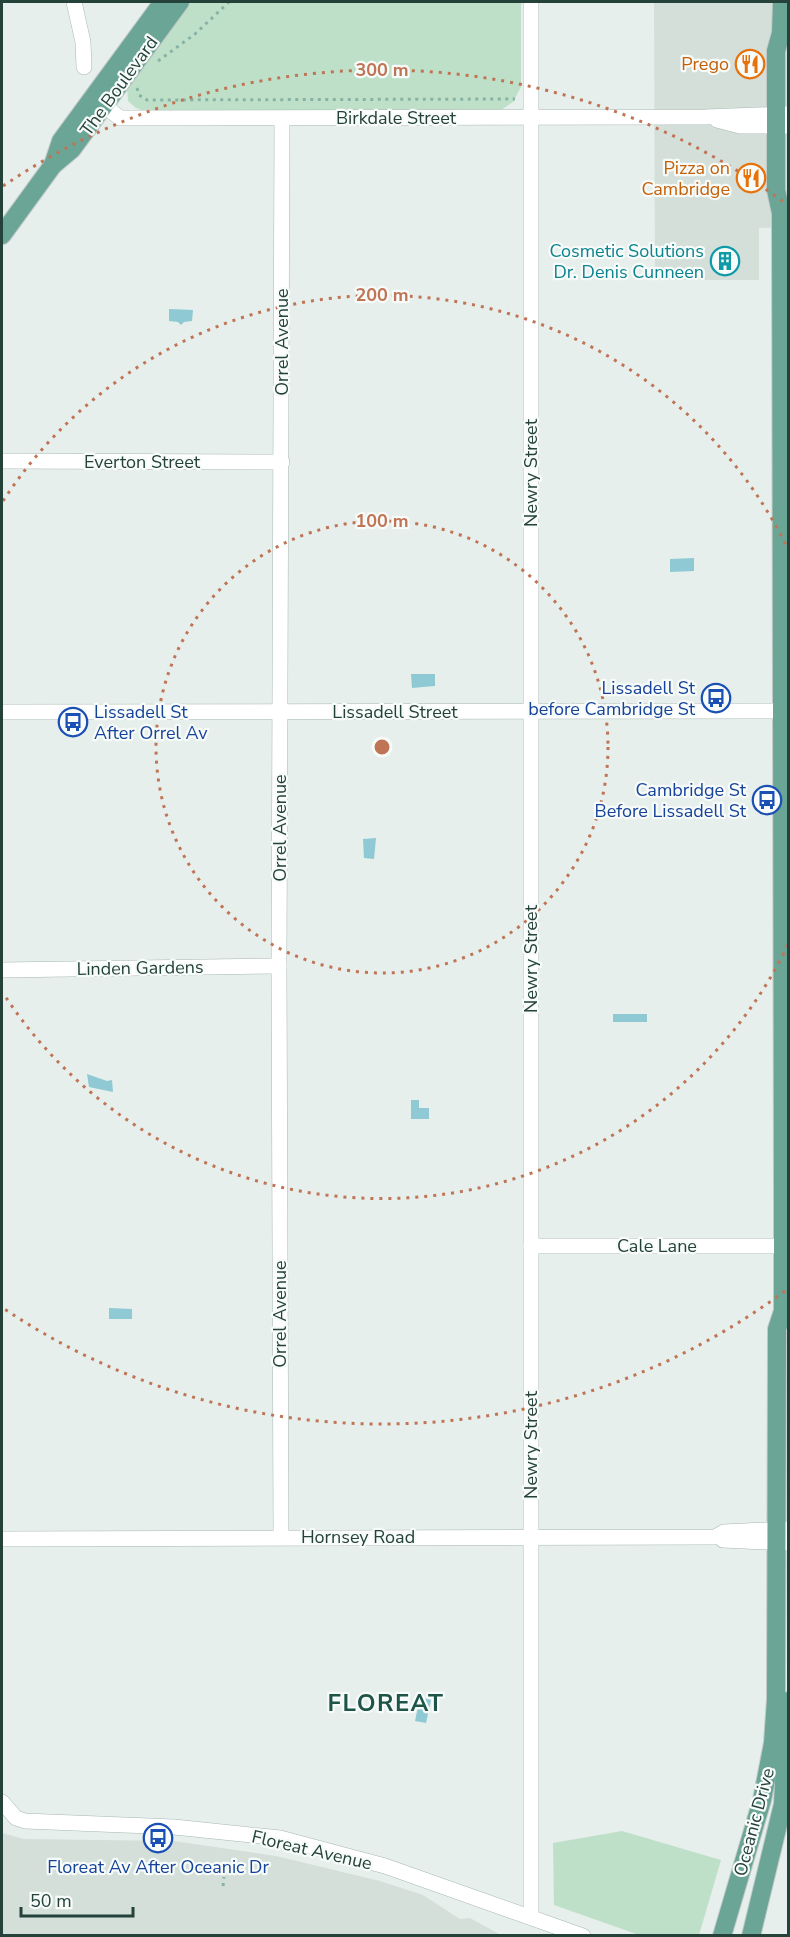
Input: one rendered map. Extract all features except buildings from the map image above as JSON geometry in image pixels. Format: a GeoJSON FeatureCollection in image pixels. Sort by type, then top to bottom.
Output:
{"type":"FeatureCollection","features":[{"type":"Feature","properties":{"kind":"main road","name":"The Boulevard"},"geometry":{"type":"LineString","coordinates":[[2,235],[52,165],[72,149],[163,2]]}},
{"type":"Feature","properties":{"kind":"main road","name":"The Boulevard"},"geometry":{"type":"LineString","coordinates":[[99,102],[180,2]]}},
{"type":"Feature","properties":{"kind":"main road","name":"Oceanic Drive"},"geometry":{"type":"LineString","coordinates":[[722,1935],[762,1800],[773,1743],[783,1536],[783,1381],[777,1329],[786,1318],[783,1246],[785,711],[782,213],[787,190],[784,120],[788,50],[782,33],[782,2]]}},
{"type":"Feature","properties":{"kind":"main road","name":"Oceanic Drive"},"geometry":{"type":"LineString","coordinates":[[751,1935],[786,1804],[789,1667]]}},
{"type":"Feature","properties":{"kind":"street"},"geometry":{"type":"LineString","coordinates":[[74,2],[80,17],[84,67]]}},
{"type":"Feature","properties":{"kind":"street","name":"Newry Street"},"geometry":{"type":"LineString","coordinates":[[531,2],[531,1917]]}},
{"type":"Feature","properties":{"kind":"street","name":"Birkdale Street"},"geometry":{"type":"LineString","coordinates":[[99,102],[120,118],[706,117],[740,126],[784,120]]}},
{"type":"Feature","properties":{"kind":"street","name":"Orrel Avenue"},"geometry":{"type":"LineString","coordinates":[[281,1537],[279,966],[282,119]]}},
{"type":"Feature","properties":{"kind":"street","name":"Everton Street"},"geometry":{"type":"LineString","coordinates":[[2,461],[282,462]]}},
{"type":"Feature","properties":{"kind":"street","name":"Lissadell Street"},"geometry":{"type":"LineString","coordinates":[[2,712],[785,711]]}},
{"type":"Feature","properties":{"kind":"street","name":"Linden Gardens"},"geometry":{"type":"LineString","coordinates":[[2,970],[279,966]]}},
{"type":"Feature","properties":{"kind":"street","name":"Cale Lane"},"geometry":{"type":"LineString","coordinates":[[531,1246],[783,1246]]}},
{"type":"Feature","properties":{"kind":"street","name":"Hornsey Road"},"geometry":{"type":"LineString","coordinates":[[2,1539],[532,1536],[715,1537],[725,1541],[783,1536]]}},
{"type":"Feature","properties":{"kind":"street"},"geometry":{"type":"LineString","coordinates":[[766,1780],[787,1784]]}},
{"type":"Feature","properties":{"kind":"street"},"geometry":{"type":"LineString","coordinates":[[762,1800],[786,1804]]}},
{"type":"Feature","properties":{"kind":"street","name":"Floreat Avenue"},"geometry":{"type":"LineString","coordinates":[[2,1802],[16,1818],[25,1821],[174,1827],[280,1838],[385,1866],[583,1935]]}},
{"type":"Feature","properties":{"kind":"path"},"geometry":{"type":"LineString","coordinates":[[150,67],[195,34],[229,2]]}},
{"type":"Feature","properties":{"kind":"path"},"geometry":{"type":"LineString","coordinates":[[137,83],[139,95],[147,100],[515,99]]}},
{"type":"Feature","properties":{"kind":"path"},"geometry":{"type":"LineString","coordinates":[[223,1886],[224,1877]]}},
{"type":"Feature","properties":{"kind":"shaded area"},"geometry":{"type":"Polygon","coordinates":[[[654,2],[788,2],[788,227],[759,228],[759,280],[655,280],[654,2]]]}},
{"type":"Feature","properties":{"kind":"shaded area"},"geometry":{"type":"Polygon","coordinates":[[[2,1833],[24,1839],[174,1841],[276,1856],[380,1881],[423,1895],[460,1919],[470,1918],[501,1935],[2,1935],[2,1833]]]}},
{"type":"Feature","properties":{"kind":"green space"},"geometry":{"type":"Polygon","coordinates":[[[186,2],[521,2],[521,87],[513,102],[501,110],[145,111],[136,108],[128,101],[127,87],[186,2]]]}},
{"type":"Feature","properties":{"kind":"green space"},"geometry":{"type":"Polygon","coordinates":[[[622,1831],[721,1860],[699,1935],[639,1935],[554,1905],[553,1843],[622,1831]]]}},
{"type":"Feature","properties":{"kind":"water"},"geometry":{"type":"Polygon","coordinates":[[[169,309],[193,310],[192,321],[181,325],[178,322],[169,321],[169,309]]]}},
{"type":"Feature","properties":{"kind":"water"},"geometry":{"type":"Polygon","coordinates":[[[694,558],[694,571],[670,572],[670,559],[694,558]]]}},
{"type":"Feature","properties":{"kind":"water"},"geometry":{"type":"Polygon","coordinates":[[[411,674],[435,674],[435,686],[412,688],[411,674]]]}},
{"type":"Feature","properties":{"kind":"water"},"geometry":{"type":"Polygon","coordinates":[[[376,838],[374,859],[364,858],[363,839],[376,838]]]}},
{"type":"Feature","properties":{"kind":"water"},"geometry":{"type":"Polygon","coordinates":[[[613,1014],[647,1014],[647,1022],[613,1022],[613,1014]]]}},
{"type":"Feature","properties":{"kind":"water"},"geometry":{"type":"Polygon","coordinates":[[[87,1074],[107,1081],[112,1080],[113,1092],[89,1087],[87,1074]]]}},
{"type":"Feature","properties":{"kind":"water"},"geometry":{"type":"Polygon","coordinates":[[[411,1100],[419,1100],[419,1108],[429,1108],[429,1119],[411,1119],[411,1100]]]}},
{"type":"Feature","properties":{"kind":"water"},"geometry":{"type":"Polygon","coordinates":[[[109,1308],[132,1309],[132,1319],[109,1319],[109,1308]]]}},
{"type":"Feature","properties":{"kind":"water"},"geometry":{"type":"Polygon","coordinates":[[[420,1697],[431,1700],[426,1723],[415,1721],[420,1697]]]}},
{"type":"Feature","properties":{"kind":"place","name":"Prego"},"geometry":{"type":"Point","coordinates":[750,64]}},
{"type":"Feature","properties":{"kind":"place","name":"Pizza on Cambridge"},"geometry":{"type":"Point","coordinates":[751,178]}},
{"type":"Feature","properties":{"kind":"place","name":"Cosmetic Solutions Dr. Denis Cunneen"},"geometry":{"type":"Point","coordinates":[725,261]}},
{"type":"Feature","properties":{"kind":"place","name":"Lissadell St before Cambridge St"},"geometry":{"type":"Point","coordinates":[716,698]}},
{"type":"Feature","properties":{"kind":"place","name":"Lissadell St After Orrel Av"},"geometry":{"type":"Point","coordinates":[73,722]}},
{"type":"Feature","properties":{"kind":"place","name":"Cambridge St Before Lissadell St"},"geometry":{"type":"Point","coordinates":[767,800]}},
{"type":"Feature","properties":{"kind":"place","name":"Floreat Av After Oceanic Dr"},"geometry":{"type":"Point","coordinates":[158,1838]}},
{"type":"Feature","properties":{"kind":"district","name":"FLOREAT"},"geometry":{"type":"Point","coordinates":[386,1703]}}]}
